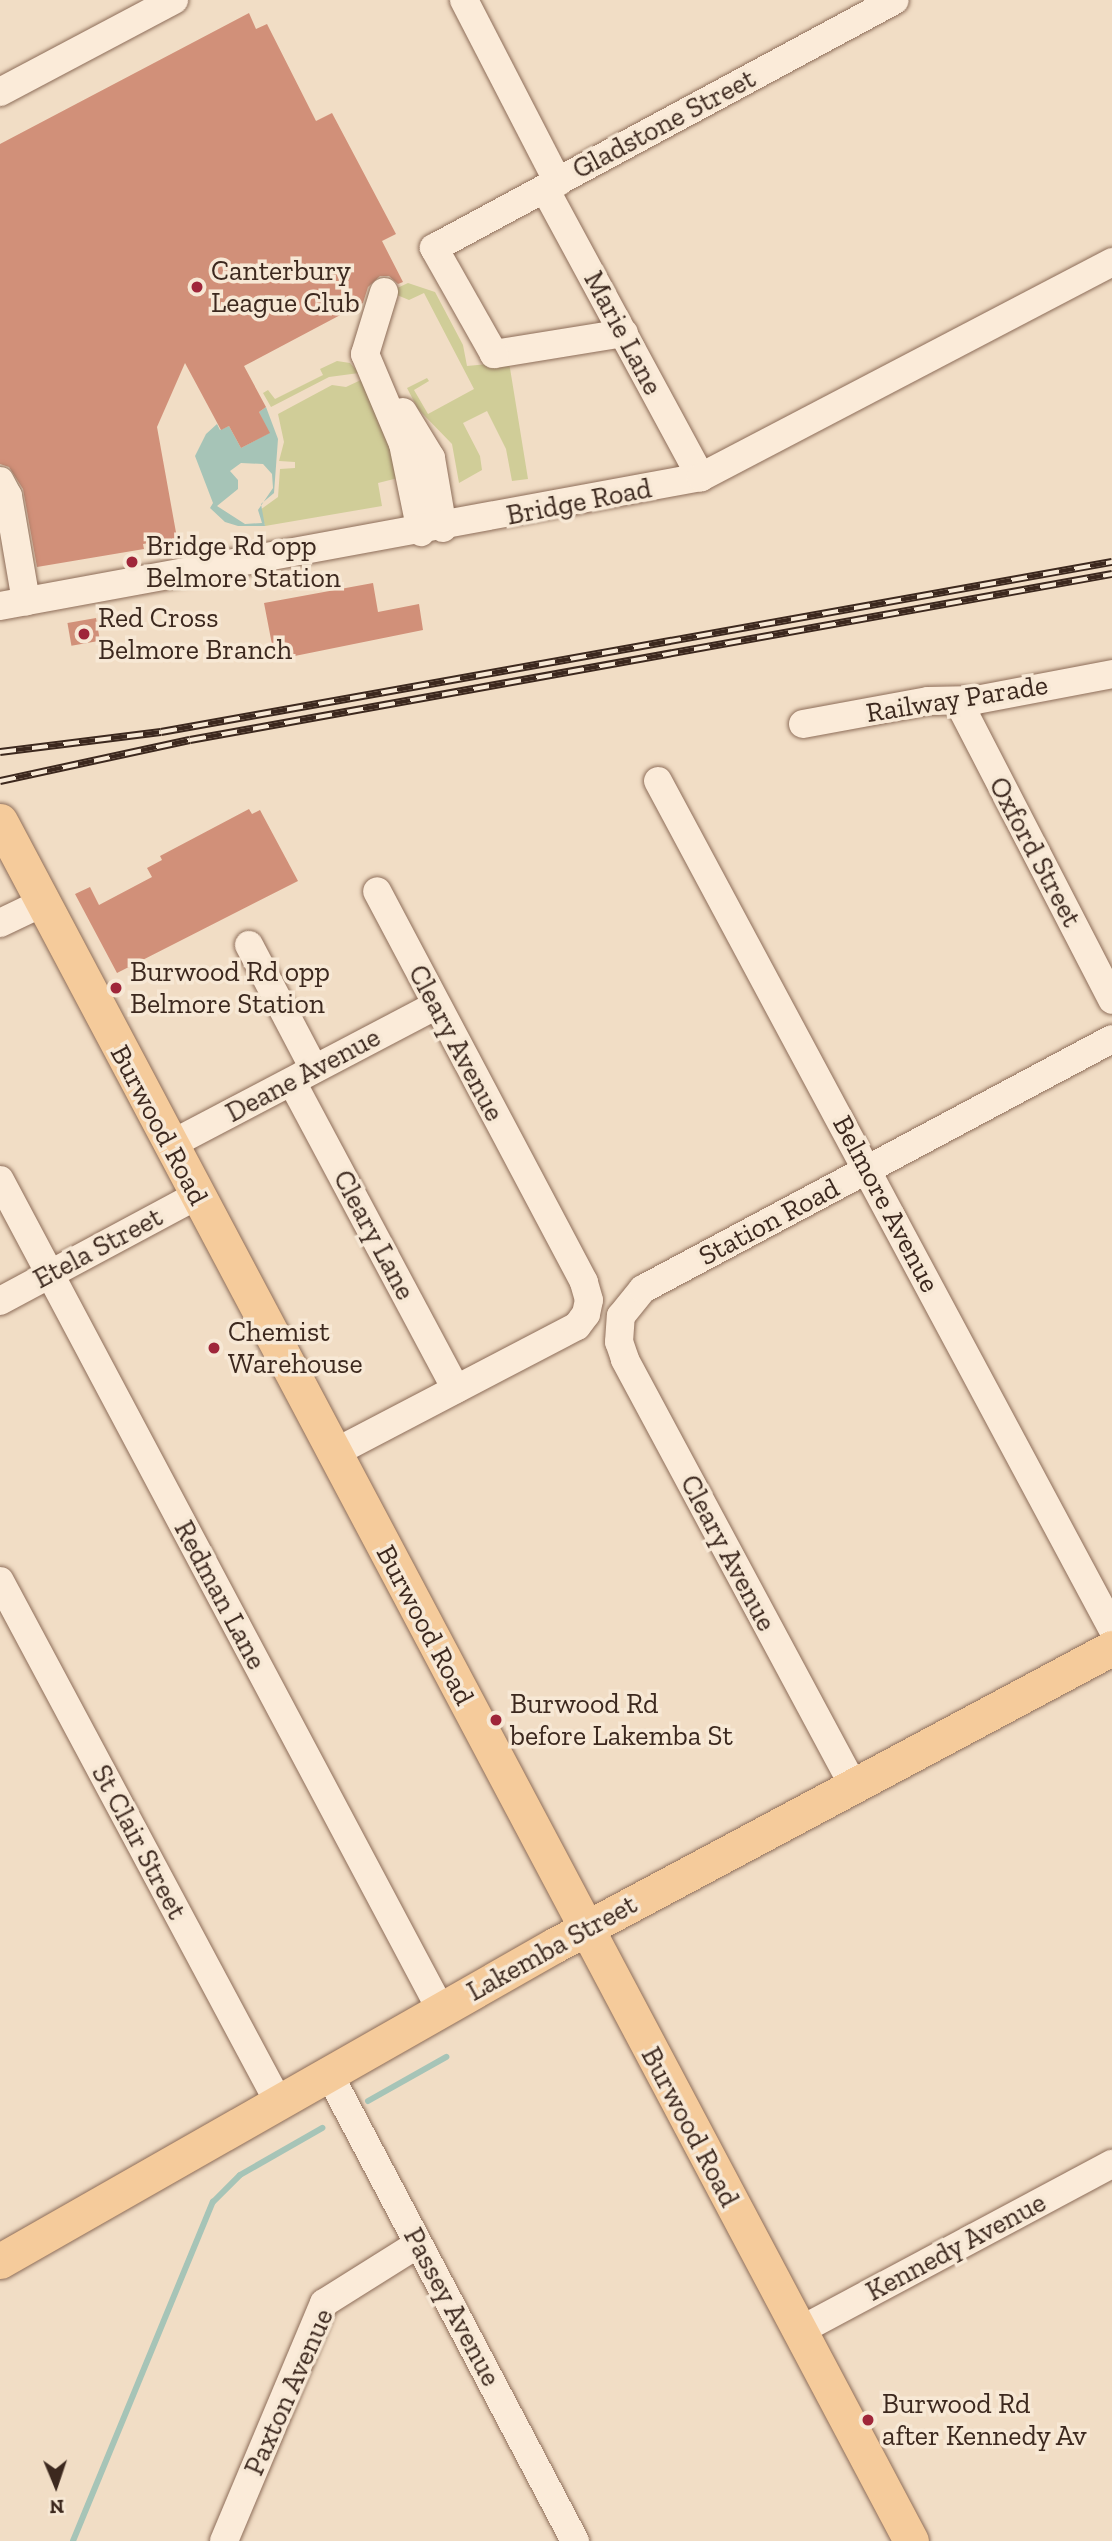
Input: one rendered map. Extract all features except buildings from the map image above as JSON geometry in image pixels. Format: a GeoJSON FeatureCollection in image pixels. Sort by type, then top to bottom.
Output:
{"type":"FeatureCollection","features":[{"type":"Feature","properties":{"kind":"main road","name":"Burwood Road"},"geometry":{"type":"LineString","coordinates":[[0,821],[196,1196],[911,2541]]}},
{"type":"Feature","properties":{"kind":"main road","name":"Lakemba Street"},"geometry":{"type":"LineString","coordinates":[[0,2261],[586,1929],[1112,1648]]}},
{"type":"Feature","properties":{"kind":"street"},"geometry":{"type":"LineString","coordinates":[[0,92],[174,0]]}},
{"type":"Feature","properties":{"kind":"street","name":"Marie Lane"},"geometry":{"type":"LineString","coordinates":[[464,0],[624,333],[701,477]]}},
{"type":"Feature","properties":{"kind":"street","name":"Gladstone Street"},"geometry":{"type":"LineString","coordinates":[[624,333],[494,354],[434,248],[895,0]]}},
{"type":"Feature","properties":{"kind":"street","name":"Bridge Road"},"geometry":{"type":"LineString","coordinates":[[13,604],[432,530],[701,477],[1112,262]]}},
{"type":"Feature","properties":{"kind":"street"},"geometry":{"type":"LineString","coordinates":[[384,292],[381,314],[364,348],[383,390],[394,398],[431,458],[432,530]]}},
{"type":"Feature","properties":{"kind":"street"},"geometry":{"type":"LineString","coordinates":[[0,481],[8,496],[13,604]]}},
{"type":"Feature","properties":{"kind":"street","name":"Railway Parade"},"geometry":{"type":"LineString","coordinates":[[803,724],[928,701],[959,703],[1112,674]]}},
{"type":"Feature","properties":{"kind":"street","name":"Oxford Street"},"geometry":{"type":"LineString","coordinates":[[959,703],[1112,1000]]}},
{"type":"Feature","properties":{"kind":"street","name":"Belmore Avenue"},"geometry":{"type":"LineString","coordinates":[[658,781],[1112,1628]]}},
{"type":"Feature","properties":{"kind":"street","name":"Cleary Avenue"},"geometry":{"type":"LineString","coordinates":[[377,891],[435,1006],[584,1282],[588,1307],[577,1326],[456,1389]]}},
{"type":"Feature","properties":{"kind":"street"},"geometry":{"type":"LineString","coordinates":[[0,923],[42,903]]}},
{"type":"Feature","properties":{"kind":"street","name":"Cleary Lane"},"geometry":{"type":"LineString","coordinates":[[249,945],[303,1075],[456,1389]]}},
{"type":"Feature","properties":{"kind":"street","name":"Deane Avenue"},"geometry":{"type":"LineString","coordinates":[[170,1145],[435,1006]]}},
{"type":"Feature","properties":{"kind":"street","name":"Station Road"},"geometry":{"type":"LineString","coordinates":[[621,1316],[643,1289],[1112,1039]]}},
{"type":"Feature","properties":{"kind":"street","name":"Redman Lane"},"geometry":{"type":"LineString","coordinates":[[0,1180],[441,2010]]}},
{"type":"Feature","properties":{"kind":"street","name":"Etela Street"},"geometry":{"type":"LineString","coordinates":[[0,1301],[196,1196]]}},
{"type":"Feature","properties":{"kind":"street","name":"Cleary Avenue"},"geometry":{"type":"LineString","coordinates":[[621,1316],[619,1342],[625,1359],[853,1785]]}},
{"type":"Feature","properties":{"kind":"street"},"geometry":{"type":"LineString","coordinates":[[334,1453],[456,1389]]}},
{"type":"Feature","properties":{"kind":"street","name":"St Clair Street"},"geometry":{"type":"LineString","coordinates":[[0,1581],[279,2103]]}},
{"type":"Feature","properties":{"kind":"street","name":"Passey Avenue"},"geometry":{"type":"LineString","coordinates":[[329,2074],[575,2541]]}},
{"type":"Feature","properties":{"kind":"street","name":"Kennedy Avenue"},"geometry":{"type":"LineString","coordinates":[[799,2331],[1112,2165]]}},
{"type":"Feature","properties":{"kind":"street","name":"Paxton Avenue"},"geometry":{"type":"LineString","coordinates":[[224,2541],[324,2303],[418,2244]]}},
{"type":"Feature","properties":{"kind":"shaded area"},"geometry":{"type":"Polygon","coordinates":[[[408,283],[435,292],[463,345],[467,366],[509,362],[528,479],[512,481],[506,449],[487,411],[463,423],[480,456],[482,470],[459,483],[452,444],[418,409],[407,388],[427,378],[429,381],[414,390],[428,414],[474,389],[424,293],[409,300],[397,295],[395,289],[408,283]]]}},
{"type":"Feature","properties":{"kind":"shaded area"},"geometry":{"type":"Polygon","coordinates":[[[337,361],[350,363],[359,373],[329,377],[271,407],[263,393],[268,390],[275,399],[323,375],[320,369],[337,361]]]}},
{"type":"Feature","properties":{"kind":"shaded area"},"geometry":{"type":"Polygon","coordinates":[[[363,379],[394,446],[398,478],[378,483],[382,506],[265,526],[260,510],[278,497],[280,469],[295,468],[295,462],[279,461],[284,442],[278,414],[332,385],[346,387],[363,379]]]}},
{"type":"Feature","properties":{"kind":"shaded area"},"geometry":{"type":"Polygon","coordinates":[[[266,407],[278,439],[274,493],[264,502],[273,488],[272,474],[263,464],[241,463],[230,471],[238,480],[238,489],[217,506],[245,524],[262,523],[258,510],[261,505],[265,526],[238,526],[225,522],[210,508],[213,503],[195,456],[206,434],[217,424],[220,430],[229,426],[241,448],[269,433],[259,412],[266,407]]]}},
{"type":"Feature","properties":{"kind":"waterway"},"geometry":{"type":"LineString","coordinates":[[368,2101],[446,2057]]}},
{"type":"Feature","properties":{"kind":"waterway"},"geometry":{"type":"LineString","coordinates":[[73,2541],[213,2202],[240,2175],[322,2128]]}},
{"type":"Feature","properties":{"kind":"railway"},"geometry":{"type":"LineString","coordinates":[[0,752],[161,732],[1112,562]]}},
{"type":"Feature","properties":{"kind":"railway"},"geometry":{"type":"LineString","coordinates":[[0,781],[190,740],[1112,574]]}},
{"type":"Feature","properties":{"kind":"place","name":"Canterbury League Club"},"geometry":{"type":"Point","coordinates":[197,287]}},
{"type":"Feature","properties":{"kind":"place","name":"Bridge Rd opp Belmore Station"},"geometry":{"type":"Point","coordinates":[132,562]}},
{"type":"Feature","properties":{"kind":"place","name":"Red Cross Belmore Branch"},"geometry":{"type":"Point","coordinates":[84,634]}},
{"type":"Feature","properties":{"kind":"place","name":"Burwood Rd opp Belmore Station"},"geometry":{"type":"Point","coordinates":[116,988]}},
{"type":"Feature","properties":{"kind":"place","name":"Chemist Warehouse"},"geometry":{"type":"Point","coordinates":[214,1348]}},
{"type":"Feature","properties":{"kind":"place","name":"Burwood Rd before Lakemba St"},"geometry":{"type":"Point","coordinates":[496,1720]}},
{"type":"Feature","properties":{"kind":"place","name":"Burwood Rd after Kennedy Av"},"geometry":{"type":"Point","coordinates":[868,2420]}}]}
